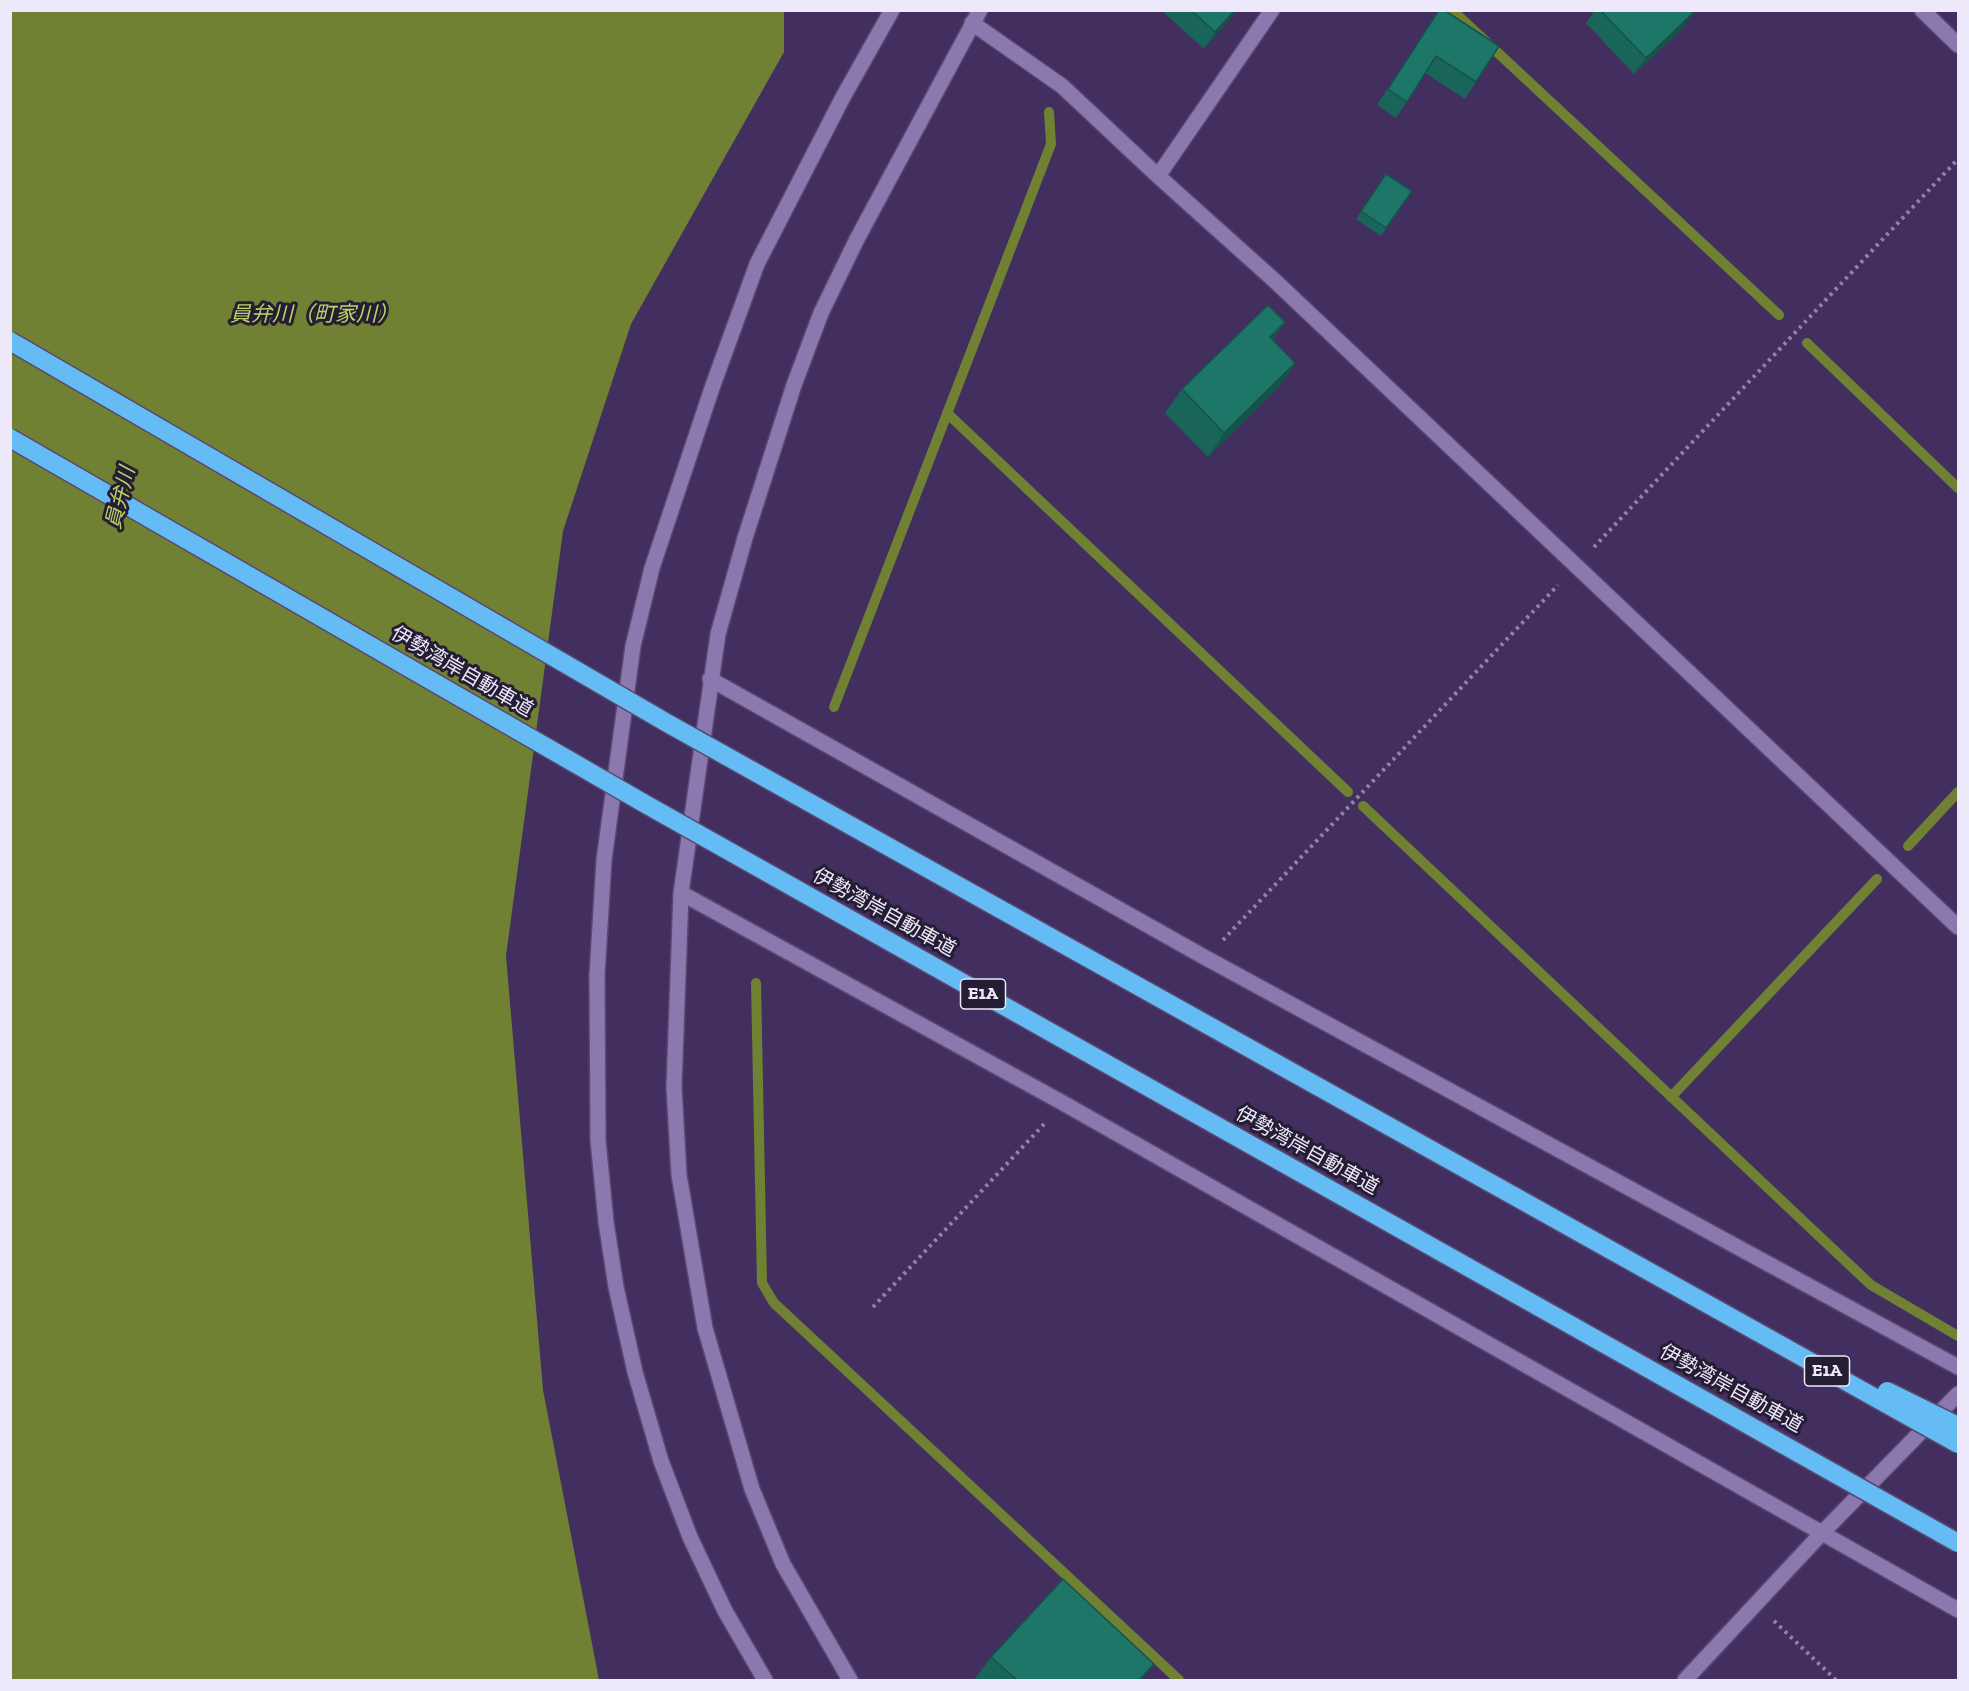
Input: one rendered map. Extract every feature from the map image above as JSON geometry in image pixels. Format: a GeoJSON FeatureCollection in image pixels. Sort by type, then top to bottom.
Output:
{"type":"FeatureCollection","features":[{"type":"Feature","properties":{"kind":"highway","name":"E1A"},"geometry":{"type":"LineString","coordinates":[[10,341],[667,723],[1959,1444]]}},
{"type":"Feature","properties":{"kind":"highway","name":"伊勢湾岸自動車道"},"geometry":{"type":"LineString","coordinates":[[10,438],[646,805],[1959,1543]]}},
{"type":"Feature","properties":{"kind":"highway"},"geometry":{"type":"LineString","coordinates":[[1696,1298],[1959,1426]]}},
{"type":"Feature","properties":{"kind":"street"},"geometry":{"type":"LineString","coordinates":[[765,1680],[725,1611],[690,1537],[661,1461],[639,1384],[616,1287],[606,1222],[598,1140],[597,975],[604,860],[633,646],[652,568],[712,388],[757,264],[843,97],[892,10]]}},
{"type":"Feature","properties":{"kind":"street"},"geometry":{"type":"LineString","coordinates":[[1158,176],[1272,10]]}},
{"type":"Feature","properties":{"kind":"street"},"geometry":{"type":"LineString","coordinates":[[1922,10],[1959,45]]}},
{"type":"Feature","properties":{"kind":"street"},"geometry":{"type":"LineString","coordinates":[[850,1680],[783,1564],[752,1489],[705,1328],[679,1175],[675,1013],[681,893],[718,633],[745,538],[794,385],[821,313],[976,17],[1062,86],[1158,176],[1275,280],[1959,927]]}},
{"type":"Feature","properties":{"kind":"street"},"geometry":{"type":"LineString","coordinates":[[710,679],[1206,958],[1959,1367]]}},
{"type":"Feature","properties":{"kind":"street"},"geometry":{"type":"LineString","coordinates":[[681,893],[1063,1103],[1821,1534],[1959,1610]]}},
{"type":"Feature","properties":{"kind":"street"},"geometry":{"type":"LineString","coordinates":[[1685,1680],[1821,1534],[1959,1394]]}},
{"type":"Feature","properties":{"kind":"path"},"geometry":{"type":"LineString","coordinates":[[1206,958],[1959,159]]}},
{"type":"Feature","properties":{"kind":"path"},"geometry":{"type":"LineString","coordinates":[[873,1306],[1063,1103]]}},
{"type":"Feature","properties":{"kind":"path"},"geometry":{"type":"LineString","coordinates":[[1756,1604],[1836,1680]]}},
{"type":"Feature","properties":{"kind":"water","name":"員弁川（町家川）"},"geometry":{"type":"Polygon","coordinates":[[[11,11],[784,11],[784,52],[631,324],[563,531],[506,956],[543,1390],[599,1680],[11,1680],[11,11]]]}},
{"type":"Feature","properties":{"kind":"building"},"geometry":{"type":"Polygon","coordinates":[[[1191,10],[1235,10],[1215,32],[1191,10]]]}},
{"type":"Feature","properties":{"kind":"building"},"geometry":{"type":"Polygon","coordinates":[[[1439,10],[1444,10],[1499,46],[1476,82],[1436,56],[1407,102],[1388,89],[1439,10]]]}},
{"type":"Feature","properties":{"kind":"building"},"geometry":{"type":"Polygon","coordinates":[[[1600,10],[1690,10],[1693,13],[1646,58],[1600,10]]]}},
{"type":"Feature","properties":{"kind":"building"},"geometry":{"type":"Polygon","coordinates":[[[1386,174],[1412,191],[1386,228],[1361,211],[1386,174]]]}},
{"type":"Feature","properties":{"kind":"building"},"geometry":{"type":"Polygon","coordinates":[[[1268,305],[1285,322],[1270,337],[1295,363],[1224,433],[1182,389],[1268,305]]]}},
{"type":"Feature","properties":{"kind":"building"},"geometry":{"type":"Polygon","coordinates":[[[1063,1579],[1154,1664],[1139,1680],[1017,1680],[991,1657],[1063,1579]]]}},
{"type":"Feature","properties":{"kind":"waterway"},"geometry":{"type":"LineString","coordinates":[[1452,10],[1779,315]]}},
{"type":"Feature","properties":{"kind":"waterway"},"geometry":{"type":"LineString","coordinates":[[834,707],[1051,144],[1049,112]]}},
{"type":"Feature","properties":{"kind":"waterway"},"geometry":{"type":"LineString","coordinates":[[1807,343],[1958,488]]}},
{"type":"Feature","properties":{"kind":"waterway"},"geometry":{"type":"LineString","coordinates":[[947,413],[1348,792]]}},
{"type":"Feature","properties":{"kind":"waterway"},"geometry":{"type":"LineString","coordinates":[[1908,846],[1958,792]]}},
{"type":"Feature","properties":{"kind":"waterway"},"geometry":{"type":"LineString","coordinates":[[1363,806],[1871,1285],[1958,1336]]}},
{"type":"Feature","properties":{"kind":"waterway"},"geometry":{"type":"LineString","coordinates":[[1671,1097],[1877,879]]}},
{"type":"Feature","properties":{"kind":"waterway"},"geometry":{"type":"LineString","coordinates":[[756,983],[762,1283],[774,1303],[1179,1680]]}},
{"type":"Feature","properties":{"kind":"water label","name":"員弁川"},"geometry":{"type":"Point","coordinates":[121,498]}}]}
